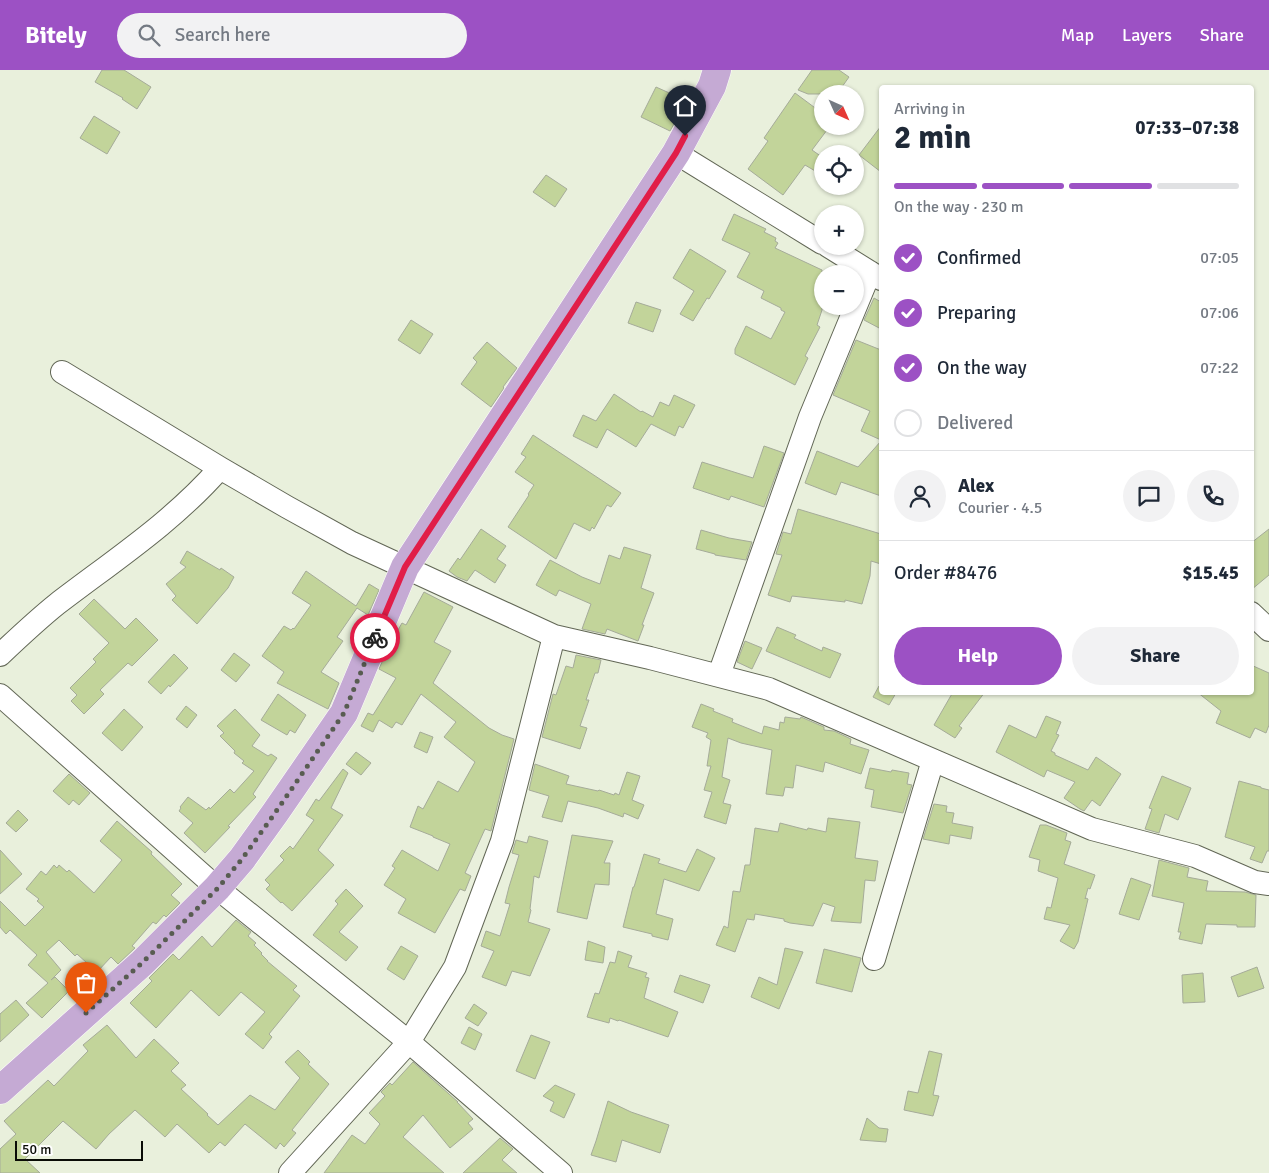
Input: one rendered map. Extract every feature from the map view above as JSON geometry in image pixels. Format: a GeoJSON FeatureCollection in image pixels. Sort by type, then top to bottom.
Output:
{"type":"FeatureCollection","features":[{"type":"Feature","properties":{"kind":"main road"},"geometry":{"type":"LineString","coordinates":[[0,1090],[142,963],[218,888],[264,828],[344,713],[405,567],[676,153],[712,86],[717,70]]}},
{"type":"Feature","properties":{"kind":"street"},"geometry":{"type":"LineString","coordinates":[[676,153],[814,238]]}},
{"type":"Feature","properties":{"kind":"street"},"geometry":{"type":"LineString","coordinates":[[719,675],[810,417],[875,276],[842,255]]}},
{"type":"Feature","properties":{"kind":"street"},"geometry":{"type":"LineString","coordinates":[[62,372],[287,508],[352,543],[554,636],[719,675],[769,689],[1092,829],[1195,856],[1255,882],[1269,884]]}},
{"type":"Feature","properties":{"kind":"street"},"geometry":{"type":"LineString","coordinates":[[0,655],[55,606],[139,542],[188,501],[220,468]]}},
{"type":"Feature","properties":{"kind":"street"},"geometry":{"type":"LineString","coordinates":[[1254,616],[1269,630]]}},
{"type":"Feature","properties":{"kind":"street"},"geometry":{"type":"LineString","coordinates":[[290,1173],[409,1042],[455,967],[502,841],[554,636]]}},
{"type":"Feature","properties":{"kind":"street"},"geometry":{"type":"LineString","coordinates":[[0,695],[218,888],[409,1042],[561,1173]]}},
{"type":"Feature","properties":{"kind":"street"},"geometry":{"type":"LineString","coordinates":[[874,959],[933,760]]}},
{"type":"Feature","properties":{"kind":"building"},"geometry":{"type":"Polygon","coordinates":[[[102,70],[124,70],[151,87],[137,109],[123,98],[95,82],[102,70]]]}},
{"type":"Feature","properties":{"kind":"building"},"geometry":{"type":"Polygon","coordinates":[[[812,70],[839,70],[849,77],[843,85],[814,85],[814,94],[798,90],[812,70]]]}},
{"type":"Feature","properties":{"kind":"building"},"geometry":{"type":"Polygon","coordinates":[[[656,87],[676,96],[670,108],[680,113],[670,131],[641,117],[656,87]]]}},
{"type":"Feature","properties":{"kind":"building"},"geometry":{"type":"Polygon","coordinates":[[[795,93],[814,107],[814,135],[823,135],[812,150],[814,151],[814,170],[805,165],[783,195],[748,169],[768,141],[764,138],[795,93]]]}},
{"type":"Feature","properties":{"kind":"building"},"geometry":{"type":"Polygon","coordinates":[[[94,116],[120,132],[107,154],[80,138],[94,116]]]}},
{"type":"Feature","properties":{"kind":"building"},"geometry":{"type":"Polygon","coordinates":[[[879,129],[879,170],[864,159],[864,148],[879,129]]]}},
{"type":"Feature","properties":{"kind":"building"},"geometry":{"type":"Polygon","coordinates":[[[546,175],[567,189],[555,207],[533,192],[546,175]]]}},
{"type":"Feature","properties":{"kind":"building"},"geometry":{"type":"Polygon","coordinates":[[[734,214],[766,229],[764,232],[776,238],[775,241],[778,243],[775,248],[814,266],[814,315],[820,315],[817,325],[820,327],[805,356],[808,358],[795,385],[735,354],[735,349],[746,326],[771,339],[785,312],[761,298],[764,291],[737,277],[750,253],[722,240],[734,214]]]}},
{"type":"Feature","properties":{"kind":"building"},"geometry":{"type":"Polygon","coordinates":[[[690,249],[726,271],[693,321],[680,314],[694,291],[673,278],[690,249]]]}},
{"type":"Feature","properties":{"kind":"building"},"geometry":{"type":"Polygon","coordinates":[[[874,298],[879,301],[879,328],[864,320],[874,298]]]}},
{"type":"Feature","properties":{"kind":"building"},"geometry":{"type":"Polygon","coordinates":[[[636,302],[661,310],[653,332],[628,323],[636,302]]]}},
{"type":"Feature","properties":{"kind":"building"},"geometry":{"type":"Polygon","coordinates":[[[411,320],[433,334],[420,354],[398,340],[411,320]]]}},
{"type":"Feature","properties":{"kind":"building"},"geometry":{"type":"Polygon","coordinates":[[[856,340],[879,349],[879,439],[861,431],[870,411],[833,395],[856,340]]]}},
{"type":"Feature","properties":{"kind":"building"},"geometry":{"type":"Polygon","coordinates":[[[487,342],[517,368],[491,407],[461,384],[477,362],[473,358],[487,342]]]}},
{"type":"Feature","properties":{"kind":"building"},"geometry":{"type":"Polygon","coordinates":[[[614,394],[641,412],[653,417],[660,402],[669,406],[674,395],[695,405],[683,428],[679,426],[675,436],[651,424],[636,447],[607,429],[597,448],[573,436],[583,415],[596,421],[614,394]]]}},
{"type":"Feature","properties":{"kind":"building"},"geometry":{"type":"Polygon","coordinates":[[[533,435],[621,493],[611,507],[607,505],[594,529],[592,527],[590,531],[574,523],[556,559],[508,527],[534,485],[515,472],[526,457],[521,454],[533,435]]]}},
{"type":"Feature","properties":{"kind":"building"},"geometry":{"type":"Polygon","coordinates":[[[879,443],[879,495],[841,482],[836,495],[805,483],[817,451],[858,467],[879,443]]]}},
{"type":"Feature","properties":{"kind":"building"},"geometry":{"type":"Polygon","coordinates":[[[764,446],[784,453],[764,507],[731,496],[729,500],[693,488],[702,462],[753,478],[764,446]]]}},
{"type":"Feature","properties":{"kind":"building"},"geometry":{"type":"Polygon","coordinates":[[[798,509],[879,533],[879,563],[871,561],[870,576],[862,604],[845,600],[845,602],[792,596],[790,602],[768,595],[782,555],[776,554],[783,532],[791,534],[798,509]]]}},
{"type":"Feature","properties":{"kind":"building"},"geometry":{"type":"Polygon","coordinates":[[[481,529],[506,546],[497,559],[506,565],[495,583],[475,570],[467,581],[449,571],[458,558],[460,560],[481,529]]]}},
{"type":"Feature","properties":{"kind":"building"},"geometry":{"type":"Polygon","coordinates":[[[1269,529],[1269,575],[1254,588],[1254,541],[1269,529]]]}},
{"type":"Feature","properties":{"kind":"building"},"geometry":{"type":"Polygon","coordinates":[[[701,530],[752,542],[746,560],[715,555],[696,549],[701,530]]]}},
{"type":"Feature","properties":{"kind":"building"},"geometry":{"type":"Polygon","coordinates":[[[624,547],[651,555],[641,588],[654,593],[638,641],[607,629],[605,634],[582,629],[591,604],[559,590],[556,596],[536,585],[550,560],[600,584],[609,555],[620,559],[624,547]]]}},
{"type":"Feature","properties":{"kind":"building"},"geometry":{"type":"Polygon","coordinates":[[[187,551],[220,570],[221,568],[234,577],[228,588],[197,624],[172,600],[176,596],[166,584],[186,567],[180,563],[187,551]]]}},
{"type":"Feature","properties":{"kind":"building"},"geometry":{"type":"Polygon","coordinates":[[[306,571],[356,606],[369,584],[379,590],[368,615],[357,608],[337,637],[343,641],[321,672],[339,683],[328,709],[277,683],[284,672],[262,656],[284,626],[291,630],[294,629],[311,605],[292,593],[306,571]]]}},
{"type":"Feature","properties":{"kind":"building"},"geometry":{"type":"Polygon","coordinates":[[[424,592],[453,607],[434,642],[451,651],[433,683],[489,728],[514,739],[491,831],[485,829],[465,873],[471,876],[465,891],[460,889],[435,933],[398,913],[406,899],[384,885],[395,868],[392,866],[402,850],[438,871],[450,844],[410,827],[418,806],[423,809],[438,781],[458,792],[475,762],[444,737],[456,722],[421,694],[402,725],[396,722],[392,728],[379,720],[373,732],[361,726],[368,713],[373,715],[396,678],[379,669],[402,623],[406,625],[424,592]]]}},
{"type":"Feature","properties":{"kind":"building"},"geometry":{"type":"Polygon","coordinates":[[[94,599],[125,629],[136,618],[158,640],[132,666],[128,663],[100,690],[104,694],[84,714],[71,701],[77,695],[70,688],[96,662],[93,659],[109,643],[79,614],[94,599]]]}},
{"type":"Feature","properties":{"kind":"building"},"geometry":{"type":"Polygon","coordinates":[[[777,627],[796,635],[794,638],[822,651],[823,647],[841,654],[830,678],[766,651],[777,627]]]}},
{"type":"Feature","properties":{"kind":"building"},"geometry":{"type":"Polygon","coordinates":[[[745,641],[762,648],[752,669],[737,662],[745,641]]]}},
{"type":"Feature","properties":{"kind":"building"},"geometry":{"type":"Polygon","coordinates":[[[234,653],[250,665],[236,682],[221,670],[234,653]]]}},
{"type":"Feature","properties":{"kind":"building"},"geometry":{"type":"Polygon","coordinates":[[[174,654],[188,668],[161,694],[148,682],[174,654]]]}},
{"type":"Feature","properties":{"kind":"building"},"geometry":{"type":"Polygon","coordinates":[[[576,655],[601,660],[598,673],[595,673],[586,700],[589,700],[580,726],[587,728],[580,749],[542,737],[553,694],[556,695],[566,666],[573,668],[576,655]]]}},
{"type":"Feature","properties":{"kind":"building"},"geometry":{"type":"Polygon","coordinates":[[[1254,666],[1269,673],[1269,725],[1266,733],[1255,728],[1250,738],[1216,723],[1221,711],[1201,695],[1254,695],[1254,666]]]}},
{"type":"Feature","properties":{"kind":"building"},"geometry":{"type":"Polygon","coordinates":[[[879,686],[879,695],[895,695],[889,705],[873,697],[879,686]]]}},
{"type":"Feature","properties":{"kind":"building"},"geometry":{"type":"Polygon","coordinates":[[[278,694],[306,715],[295,733],[290,730],[287,735],[261,720],[278,694]]]}},
{"type":"Feature","properties":{"kind":"building"},"geometry":{"type":"Polygon","coordinates":[[[951,695],[983,695],[959,726],[962,728],[955,738],[934,725],[951,695]]]}},
{"type":"Feature","properties":{"kind":"building"},"geometry":{"type":"Polygon","coordinates":[[[701,704],[733,719],[732,722],[762,734],[764,726],[779,730],[780,722],[784,723],[785,717],[800,719],[801,717],[824,727],[824,730],[834,731],[851,739],[850,744],[869,750],[861,774],[825,762],[823,772],[796,765],[793,788],[785,787],[783,796],[766,794],[772,750],[728,738],[722,777],[730,780],[723,803],[731,805],[726,824],[704,817],[712,792],[704,790],[711,766],[707,766],[711,740],[706,737],[708,733],[692,727],[701,704]]]}},
{"type":"Feature","properties":{"kind":"building"},"geometry":{"type":"Polygon","coordinates":[[[186,706],[197,715],[187,728],[176,719],[186,706]]]}},
{"type":"Feature","properties":{"kind":"building"},"geometry":{"type":"Polygon","coordinates":[[[124,709],[143,727],[122,751],[102,733],[124,709]]]}},
{"type":"Feature","properties":{"kind":"building"},"geometry":{"type":"Polygon","coordinates":[[[235,709],[260,735],[252,746],[268,756],[271,754],[277,758],[253,794],[256,797],[205,853],[184,833],[193,823],[179,811],[188,797],[206,810],[209,807],[210,809],[230,789],[234,793],[254,771],[242,763],[244,761],[234,753],[235,751],[220,736],[224,733],[217,726],[235,709]]]}},
{"type":"Feature","properties":{"kind":"building"},"geometry":{"type":"Polygon","coordinates":[[[1046,716],[1061,722],[1056,734],[1059,735],[1051,751],[1055,755],[1088,770],[1096,757],[1121,774],[1100,806],[1092,800],[1084,811],[1080,809],[1064,798],[1075,782],[1047,770],[1044,777],[996,752],[1009,725],[1036,738],[1046,716]]]}},
{"type":"Feature","properties":{"kind":"building"},"geometry":{"type":"Polygon","coordinates":[[[420,732],[433,737],[427,753],[414,747],[420,732]]]}},
{"type":"Feature","properties":{"kind":"building"},"geometry":{"type":"Polygon","coordinates":[[[356,752],[371,763],[361,775],[346,764],[356,752]]]}},
{"type":"Feature","properties":{"kind":"building"},"geometry":{"type":"Polygon","coordinates":[[[535,764],[569,776],[566,784],[599,790],[614,795],[615,793],[619,795],[627,772],[640,776],[632,800],[644,805],[638,819],[624,813],[623,817],[598,808],[568,801],[562,822],[542,817],[549,796],[529,790],[535,764]]]}},
{"type":"Feature","properties":{"kind":"building"},"geometry":{"type":"Polygon","coordinates":[[[870,768],[909,773],[907,784],[912,785],[903,813],[871,807],[874,790],[865,788],[870,768]]]}},
{"type":"Feature","properties":{"kind":"building"},"geometry":{"type":"Polygon","coordinates":[[[343,769],[348,773],[331,808],[343,815],[318,850],[334,865],[292,911],[266,889],[270,885],[265,880],[284,860],[280,856],[290,846],[293,849],[314,820],[306,815],[316,799],[319,801],[343,769]]]}},
{"type":"Feature","properties":{"kind":"building"},"geometry":{"type":"Polygon","coordinates":[[[69,774],[90,793],[79,805],[73,800],[69,805],[53,791],[69,774]]]}},
{"type":"Feature","properties":{"kind":"building"},"geometry":{"type":"Polygon","coordinates":[[[1162,776],[1191,788],[1178,820],[1165,814],[1159,833],[1145,829],[1152,809],[1149,808],[1162,776]]]}},
{"type":"Feature","properties":{"kind":"building"},"geometry":{"type":"Polygon","coordinates":[[[1239,781],[1269,790],[1269,851],[1267,851],[1262,863],[1250,859],[1255,847],[1225,837],[1239,781]]]}},
{"type":"Feature","properties":{"kind":"building"},"geometry":{"type":"Polygon","coordinates":[[[934,804],[947,806],[946,812],[954,813],[952,823],[973,827],[971,839],[950,835],[949,844],[923,839],[934,804]]]}},
{"type":"Feature","properties":{"kind":"building"},"geometry":{"type":"Polygon","coordinates":[[[18,810],[28,820],[16,832],[6,823],[18,810]]]}},
{"type":"Feature","properties":{"kind":"building"},"geometry":{"type":"Polygon","coordinates":[[[828,818],[860,822],[855,858],[878,861],[875,881],[865,880],[861,923],[831,921],[835,907],[823,903],[813,926],[790,923],[784,921],[784,919],[755,914],[754,920],[747,919],[735,952],[716,945],[724,926],[728,928],[733,891],[740,892],[745,865],[750,865],[755,828],[778,832],[780,823],[807,830],[808,828],[826,832],[828,818]]]}},
{"type":"Feature","properties":{"kind":"building"},"geometry":{"type":"Polygon","coordinates":[[[117,821],[152,852],[151,854],[182,884],[171,895],[180,903],[166,917],[164,915],[156,924],[153,922],[132,946],[135,948],[118,964],[111,957],[97,972],[77,954],[75,956],[59,940],[46,952],[61,970],[51,980],[55,977],[69,991],[42,1018],[26,1003],[48,983],[28,965],[37,955],[10,930],[6,934],[0,927],[0,901],[25,926],[44,907],[37,901],[39,899],[26,889],[41,871],[46,875],[54,865],[57,868],[59,865],[67,872],[69,870],[94,893],[122,860],[100,841],[117,821]]]}},
{"type":"Feature","properties":{"kind":"building"},"geometry":{"type":"Polygon","coordinates":[[[1040,825],[1046,825],[1067,833],[1065,840],[1071,842],[1064,864],[1095,875],[1090,889],[1088,888],[1085,899],[1088,899],[1078,942],[1074,949],[1060,941],[1070,925],[1044,919],[1047,907],[1051,908],[1058,878],[1038,871],[1040,860],[1029,857],[1040,825]]]}},
{"type":"Feature","properties":{"kind":"building"},"geometry":{"type":"Polygon","coordinates":[[[572,835],[613,841],[604,863],[610,863],[609,885],[595,884],[587,919],[557,912],[572,835]]]}},
{"type":"Feature","properties":{"kind":"building"},"geometry":{"type":"Polygon","coordinates":[[[529,836],[548,841],[539,878],[534,876],[528,922],[550,929],[530,976],[512,971],[506,986],[482,977],[494,951],[481,946],[486,931],[500,936],[510,904],[505,903],[519,855],[512,853],[516,840],[527,843],[529,836]]]}},
{"type":"Feature","properties":{"kind":"building"},"geometry":{"type":"Polygon","coordinates":[[[697,849],[715,858],[699,891],[664,879],[656,914],[673,919],[668,940],[623,927],[644,854],[660,859],[658,863],[686,872],[697,849]]]}},
{"type":"Feature","properties":{"kind":"building"},"geometry":{"type":"Polygon","coordinates":[[[0,850],[22,874],[0,894],[0,850]]]}},
{"type":"Feature","properties":{"kind":"building"},"geometry":{"type":"Polygon","coordinates":[[[1159,860],[1189,868],[1187,877],[1208,881],[1206,891],[1245,892],[1256,895],[1255,927],[1206,924],[1202,944],[1179,939],[1181,932],[1178,932],[1184,903],[1152,896],[1159,860]]]}},
{"type":"Feature","properties":{"kind":"building"},"geometry":{"type":"Polygon","coordinates":[[[1131,878],[1151,885],[1139,920],[1119,914],[1131,878]]]}},
{"type":"Feature","properties":{"kind":"building"},"geometry":{"type":"Polygon","coordinates":[[[346,889],[363,906],[339,932],[358,947],[346,961],[313,935],[338,904],[335,901],[346,889]]]}},
{"type":"Feature","properties":{"kind":"building"},"geometry":{"type":"Polygon","coordinates":[[[236,920],[251,932],[248,936],[256,943],[254,945],[267,961],[297,986],[293,990],[300,996],[269,1034],[272,1037],[263,1049],[245,1034],[265,1012],[241,992],[219,1016],[191,990],[156,1028],[130,1003],[152,981],[149,978],[173,954],[179,960],[202,936],[212,947],[236,920]]]}},
{"type":"Feature","properties":{"kind":"building"},"geometry":{"type":"Polygon","coordinates":[[[588,941],[605,947],[603,963],[585,960],[588,941]]]}},
{"type":"Feature","properties":{"kind":"building"},"geometry":{"type":"Polygon","coordinates":[[[401,946],[418,956],[404,980],[387,969],[401,946]]]}},
{"type":"Feature","properties":{"kind":"building"},"geometry":{"type":"Polygon","coordinates":[[[785,948],[803,952],[779,1009],[751,997],[759,977],[777,985],[785,948]]]}},
{"type":"Feature","properties":{"kind":"building"},"geometry":{"type":"Polygon","coordinates":[[[824,949],[861,958],[852,992],[816,983],[824,949]]]}},
{"type":"Feature","properties":{"kind":"building"},"geometry":{"type":"Polygon","coordinates":[[[618,951],[632,956],[628,967],[647,973],[645,977],[649,978],[644,998],[678,1012],[668,1037],[619,1020],[610,1018],[609,1023],[587,1017],[595,993],[599,994],[610,962],[615,963],[618,951]]]}},
{"type":"Feature","properties":{"kind":"building"},"geometry":{"type":"Polygon","coordinates":[[[1257,967],[1264,988],[1238,997],[1231,977],[1257,967]]]}},
{"type":"Feature","properties":{"kind":"building"},"geometry":{"type":"Polygon","coordinates":[[[1203,973],[1205,1002],[1183,1003],[1182,975],[1203,973]]]}},
{"type":"Feature","properties":{"kind":"building"},"geometry":{"type":"Polygon","coordinates":[[[680,975],[710,985],[703,1003],[674,992],[680,975]]]}},
{"type":"Feature","properties":{"kind":"building"},"geometry":{"type":"Polygon","coordinates":[[[16,1000],[29,1015],[0,1042],[0,1014],[16,1000]]]}},
{"type":"Feature","properties":{"kind":"building"},"geometry":{"type":"Polygon","coordinates":[[[474,1004],[487,1013],[478,1026],[465,1018],[474,1004]]]}},
{"type":"Feature","properties":{"kind":"building"},"geometry":{"type":"Polygon","coordinates":[[[107,1025],[136,1058],[154,1039],[179,1063],[171,1071],[186,1085],[181,1089],[218,1125],[250,1095],[275,1110],[300,1078],[285,1062],[298,1050],[310,1062],[308,1064],[329,1084],[292,1130],[296,1133],[284,1147],[280,1143],[276,1149],[245,1124],[225,1146],[220,1142],[209,1153],[177,1124],[165,1137],[135,1110],[96,1149],[63,1121],[25,1159],[40,1173],[0,1173],[0,1149],[16,1134],[4,1121],[48,1080],[54,1086],[88,1051],[83,1045],[107,1025]]]}},
{"type":"Feature","properties":{"kind":"building"},"geometry":{"type":"Polygon","coordinates":[[[469,1027],[482,1034],[475,1050],[461,1043],[469,1027]]]}},
{"type":"Feature","properties":{"kind":"building"},"geometry":{"type":"Polygon","coordinates":[[[531,1035],[550,1042],[535,1079],[516,1071],[531,1035]]]}},
{"type":"Feature","properties":{"kind":"building"},"geometry":{"type":"Polygon","coordinates":[[[929,1051],[942,1054],[933,1095],[939,1096],[933,1116],[904,1110],[908,1091],[918,1093],[929,1051]]]}},
{"type":"Feature","properties":{"kind":"building"},"geometry":{"type":"Polygon","coordinates":[[[413,1062],[458,1102],[473,1119],[468,1123],[473,1129],[450,1148],[423,1115],[403,1137],[444,1173],[324,1173],[352,1135],[365,1144],[380,1124],[369,1113],[385,1096],[381,1092],[390,1083],[392,1085],[413,1062]]]}},
{"type":"Feature","properties":{"kind":"building"},"geometry":{"type":"Polygon","coordinates":[[[555,1085],[575,1094],[564,1118],[550,1111],[554,1102],[543,1096],[555,1085]]]}},
{"type":"Feature","properties":{"kind":"building"},"geometry":{"type":"Polygon","coordinates":[[[608,1101],[631,1112],[669,1125],[660,1153],[622,1140],[616,1162],[591,1155],[608,1101]]]}},
{"type":"Feature","properties":{"kind":"building"},"geometry":{"type":"Polygon","coordinates":[[[867,1118],[879,1128],[888,1129],[886,1142],[860,1140],[867,1118]]]}},
{"type":"Feature","properties":{"kind":"building"},"geometry":{"type":"Polygon","coordinates":[[[500,1138],[513,1149],[502,1160],[517,1173],[463,1173],[500,1138]]]}},
{"type":"Feature","properties":{"kind":"way so far"},"geometry":{"type":"LineString","coordinates":[[86,1013],[142,963],[218,888],[242,859],[344,713],[375,638]]}},
{"type":"Feature","properties":{"kind":"route"},"geometry":{"type":"LineString","coordinates":[[375,638],[405,567],[676,153],[685,136]]}}]}
